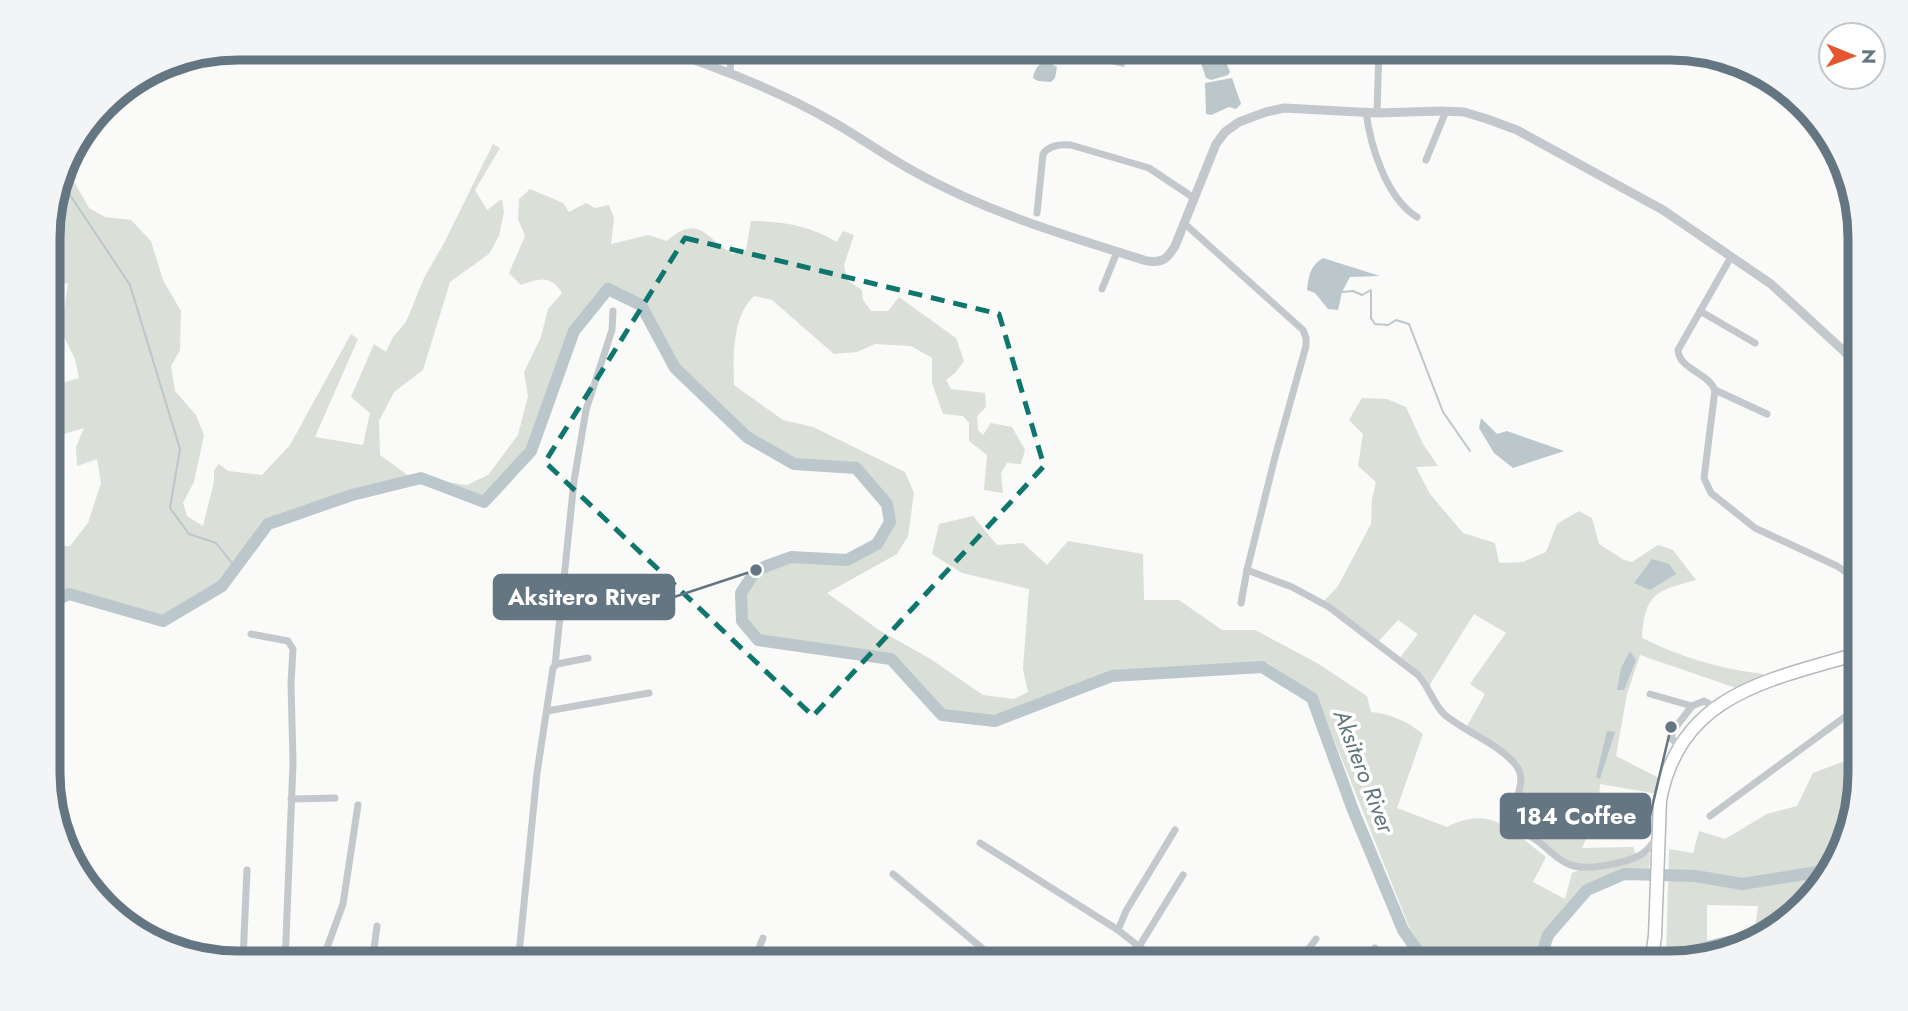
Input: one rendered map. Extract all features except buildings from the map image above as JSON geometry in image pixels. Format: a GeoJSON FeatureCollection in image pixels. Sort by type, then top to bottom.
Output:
{"type":"FeatureCollection","features":[{"type":"Feature","properties":{"kind":"highway"},"geometry":{"type":"LineString","coordinates":[[1652,951],[1660,800],[1663,783],[1679,746],[1691,729],[1714,707],[1756,684],[1848,657]]}},
{"type":"Feature","properties":{"kind":"street"},"geometry":{"type":"LineString","coordinates":[[1377,113],[1379,59]]}},
{"type":"Feature","properties":{"kind":"street"},"geometry":{"type":"LineString","coordinates":[[695,60],[730,72],[830,120],[915,173],[986,206],[1041,228],[1160,263],[1168,258],[1175,246],[1216,144],[1225,132],[1239,122],[1266,111],[1284,108],[1377,113],[1464,112],[1517,130],[1663,210],[1771,284],[1848,355]]}},
{"type":"Feature","properties":{"kind":"street"},"geometry":{"type":"LineString","coordinates":[[730,72],[731,60]]}},
{"type":"Feature","properties":{"kind":"street"},"geometry":{"type":"LineString","coordinates":[[1366,111],[1374,150],[1396,198],[1417,217]]}},
{"type":"Feature","properties":{"kind":"street"},"geometry":{"type":"LineString","coordinates":[[1426,160],[1446,111]]}},
{"type":"Feature","properties":{"kind":"street"},"geometry":{"type":"LineString","coordinates":[[1037,213],[1043,154],[1048,148],[1060,145],[1071,145],[1149,168],[1194,198]]}},
{"type":"Feature","properties":{"kind":"street"},"geometry":{"type":"LineString","coordinates":[[1185,224],[1294,322],[1306,338],[1241,603]]}},
{"type":"Feature","properties":{"kind":"street"},"geometry":{"type":"LineString","coordinates":[[1102,289],[1117,252]]}},
{"type":"Feature","properties":{"kind":"street"},"geometry":{"type":"LineString","coordinates":[[1731,257],[1678,350],[1678,356],[1681,361],[1707,378],[1715,390],[1767,414]]}},
{"type":"Feature","properties":{"kind":"street"},"geometry":{"type":"LineString","coordinates":[[1700,311],[1755,343]]}},
{"type":"Feature","properties":{"kind":"street"},"geometry":{"type":"LineString","coordinates":[[519,951],[537,773],[555,666],[574,481],[586,410],[612,330],[613,312]]}},
{"type":"Feature","properties":{"kind":"street"},"geometry":{"type":"LineString","coordinates":[[1715,390],[1704,478],[1711,493],[1755,528],[1848,574]]}},
{"type":"Feature","properties":{"kind":"street"},"geometry":{"type":"LineString","coordinates":[[1247,570],[1292,587],[1329,607],[1418,675],[1429,686],[1437,705],[1446,715],[1505,754],[1521,774],[1522,784],[1515,808],[1515,818],[1519,826],[1560,859],[1572,866],[1586,867],[1622,861],[1644,852],[1658,839]]}},
{"type":"Feature","properties":{"kind":"street"},"geometry":{"type":"LineString","coordinates":[[251,634],[288,641],[293,649],[293,741],[285,951]]}},
{"type":"Feature","properties":{"kind":"street"},"geometry":{"type":"LineString","coordinates":[[555,666],[588,657]]}},
{"type":"Feature","properties":{"kind":"street"},"geometry":{"type":"LineString","coordinates":[[547,711],[649,692]]}},
{"type":"Feature","properties":{"kind":"street"},"geometry":{"type":"LineString","coordinates":[[1650,694],[1692,706]]}},
{"type":"Feature","properties":{"kind":"street"},"geometry":{"type":"LineString","coordinates":[[1679,746],[1672,739],[1672,732],[1692,706],[1704,701],[1714,707]]}},
{"type":"Feature","properties":{"kind":"street"},"geometry":{"type":"LineString","coordinates":[[1710,816],[1848,715]]}},
{"type":"Feature","properties":{"kind":"street"},"geometry":{"type":"LineString","coordinates":[[291,799],[335,798]]}},
{"type":"Feature","properties":{"kind":"street"},"geometry":{"type":"LineString","coordinates":[[326,951],[343,904],[358,805]]}},
{"type":"Feature","properties":{"kind":"street"},"geometry":{"type":"LineString","coordinates":[[1118,930],[1126,911],[1175,830]]}},
{"type":"Feature","properties":{"kind":"street"},"geometry":{"type":"LineString","coordinates":[[980,843],[1118,930],[1146,951]]}},
{"type":"Feature","properties":{"kind":"street"},"geometry":{"type":"LineString","coordinates":[[243,951],[247,870]]}},
{"type":"Feature","properties":{"kind":"street"},"geometry":{"type":"LineString","coordinates":[[893,874],[985,951]]}},
{"type":"Feature","properties":{"kind":"street"},"geometry":{"type":"LineString","coordinates":[[1139,945],[1183,875]]}},
{"type":"Feature","properties":{"kind":"street"},"geometry":{"type":"LineString","coordinates":[[373,951],[376,926]]}},
{"type":"Feature","properties":{"kind":"street"},"geometry":{"type":"LineString","coordinates":[[758,951],[763,938]]}},
{"type":"Feature","properties":{"kind":"street"},"geometry":{"type":"LineString","coordinates":[[1689,950],[1707,943],[1735,939]]}},
{"type":"Feature","properties":{"kind":"street"},"geometry":{"type":"LineString","coordinates":[[1308,951],[1316,940]]}},
{"type":"Feature","properties":{"kind":"highlighted area"},"geometry":{"type":"Polygon","coordinates":[[[685,238],[999,314],[1044,466],[813,716],[545,462],[685,238]]]}},
{"type":"Feature","properties":{"kind":"shaded area"},"geometry":{"type":"Polygon","coordinates":[[[1053,59],[1053,65],[1057,67],[1055,78],[1051,82],[1033,78],[1035,70],[1046,60],[1053,59]]]}},
{"type":"Feature","properties":{"kind":"shaded area"},"geometry":{"type":"Polygon","coordinates":[[[1106,59],[1126,59],[1124,67],[1107,63],[1106,59]]]}},
{"type":"Feature","properties":{"kind":"shaded area"},"geometry":{"type":"Polygon","coordinates":[[[1200,59],[1225,59],[1230,72],[1228,75],[1211,80],[1206,78],[1200,59]]]}},
{"type":"Feature","properties":{"kind":"shaded area"},"geometry":{"type":"Polygon","coordinates":[[[1232,78],[1241,104],[1236,109],[1229,107],[1211,115],[1206,114],[1205,83],[1232,78]]]}},
{"type":"Feature","properties":{"kind":"shaded area"},"geometry":{"type":"Polygon","coordinates":[[[493,144],[500,148],[475,190],[487,210],[502,199],[504,212],[499,236],[489,254],[450,282],[423,370],[394,392],[379,421],[380,455],[414,480],[268,524],[222,586],[163,621],[69,594],[59,599],[59,546],[70,546],[88,523],[101,483],[97,459],[77,466],[76,447],[84,428],[64,434],[60,428],[62,383],[79,378],[75,359],[61,331],[68,283],[60,286],[60,226],[71,176],[89,208],[105,217],[131,220],[151,241],[163,280],[181,311],[180,350],[171,366],[175,391],[196,415],[204,435],[194,482],[183,503],[187,516],[203,526],[214,482],[214,470],[219,464],[228,471],[262,475],[290,445],[351,334],[358,339],[315,437],[363,445],[370,413],[351,397],[374,344],[386,352],[393,337],[406,322],[424,278],[493,144]]]}},
{"type":"Feature","properties":{"kind":"shaded area"},"geometry":{"type":"Polygon","coordinates":[[[530,189],[563,203],[569,212],[586,203],[595,208],[609,205],[614,218],[611,244],[648,235],[667,241],[687,229],[695,229],[702,231],[733,254],[746,250],[751,221],[796,226],[837,242],[843,231],[854,235],[844,265],[847,280],[862,290],[863,300],[871,311],[888,311],[899,297],[956,338],[964,361],[946,380],[951,389],[985,393],[986,407],[977,416],[978,430],[983,435],[991,423],[1012,427],[1025,450],[1021,464],[1007,463],[1001,473],[1003,493],[984,490],[987,455],[969,441],[969,423],[963,416],[943,414],[932,383],[932,358],[911,346],[875,344],[857,352],[834,354],[772,300],[754,296],[741,315],[735,337],[734,385],[783,420],[813,427],[905,472],[914,493],[908,536],[897,554],[827,593],[879,630],[929,658],[983,695],[1014,699],[1028,692],[1023,669],[1029,589],[962,573],[932,554],[939,524],[973,516],[997,545],[1023,543],[1047,565],[1068,541],[1143,554],[1144,600],[1179,600],[1222,630],[1255,630],[1317,663],[1367,696],[1371,712],[1398,719],[1423,734],[1397,808],[1447,827],[1477,818],[1500,824],[1546,857],[1533,882],[1565,899],[1572,873],[1584,868],[1560,859],[1516,820],[1522,784],[1517,766],[1466,728],[1485,694],[1470,684],[1506,633],[1474,614],[1429,686],[1399,659],[1418,634],[1398,620],[1377,643],[1319,601],[1325,600],[1338,586],[1371,524],[1376,482],[1358,466],[1363,434],[1349,420],[1362,398],[1387,399],[1406,407],[1423,444],[1438,466],[1416,467],[1430,494],[1463,533],[1495,543],[1499,563],[1523,562],[1546,552],[1557,524],[1579,511],[1592,518],[1599,544],[1624,560],[1632,562],[1658,545],[1673,550],[1696,580],[1671,587],[1655,596],[1646,612],[1642,638],[1701,661],[1763,674],[1761,683],[1739,689],[1640,655],[1627,694],[1616,756],[1661,779],[1658,794],[1600,784],[1598,811],[1582,848],[1633,847],[1637,856],[1650,853],[1649,872],[1608,880],[1578,899],[1555,927],[1540,951],[1424,951],[1410,929],[1317,697],[1268,663],[1113,671],[1030,703],[995,721],[942,715],[891,659],[758,640],[742,621],[741,593],[756,570],[791,557],[847,560],[877,544],[890,522],[887,504],[856,468],[794,464],[747,437],[675,368],[641,305],[608,290],[574,331],[531,451],[484,502],[421,478],[467,485],[488,475],[518,435],[528,396],[524,372],[541,337],[548,309],[562,293],[553,283],[544,280],[521,285],[509,273],[525,236],[518,219],[519,199],[530,189]]]}},
{"type":"Feature","properties":{"kind":"shaded area"},"geometry":{"type":"Polygon","coordinates":[[[1323,258],[1380,276],[1350,277],[1342,292],[1338,310],[1328,309],[1315,293],[1307,290],[1311,271],[1323,258]]]}},
{"type":"Feature","properties":{"kind":"shaded area"},"geometry":{"type":"Polygon","coordinates":[[[1481,418],[1497,434],[1507,431],[1564,451],[1513,468],[1494,453],[1479,428],[1481,418]]]}},
{"type":"Feature","properties":{"kind":"shaded area"},"geometry":{"type":"Polygon","coordinates":[[[1652,559],[1669,564],[1676,574],[1650,590],[1634,583],[1652,559]]]}},
{"type":"Feature","properties":{"kind":"shaded area"},"geometry":{"type":"Polygon","coordinates":[[[1630,651],[1636,660],[1624,690],[1617,690],[1621,668],[1630,651]]]}},
{"type":"Feature","properties":{"kind":"shaded area"},"geometry":{"type":"Polygon","coordinates":[[[1607,731],[1615,732],[1600,779],[1596,777],[1607,731]]]}},
{"type":"Feature","properties":{"kind":"shaded area"},"geometry":{"type":"Polygon","coordinates":[[[1842,762],[1848,763],[1845,808],[1839,830],[1830,852],[1804,891],[1788,907],[1755,930],[1758,906],[1707,905],[1707,944],[1735,939],[1705,948],[1666,951],[1669,849],[1693,853],[1699,831],[1725,839],[1767,814],[1797,806],[1813,773],[1842,762]]]}},
{"type":"Feature","properties":{"kind":"waterway"},"geometry":{"type":"LineString","coordinates":[[67,190],[130,285],[180,449],[170,508],[189,534],[216,543],[236,568]]}},
{"type":"Feature","properties":{"kind":"waterway","name":"Aksitero River"},"geometry":{"type":"LineString","coordinates":[[59,599],[69,594],[163,621],[222,586],[268,524],[352,495],[421,478],[484,502],[531,451],[574,331],[608,289],[641,305],[675,368],[747,437],[794,464],[856,468],[887,504],[890,522],[877,544],[847,560],[791,557],[756,570],[741,593],[742,621],[758,640],[891,659],[942,715],[995,721],[1112,676],[1262,667],[1312,698],[1353,810],[1403,930],[1418,951]]}},
{"type":"Feature","properties":{"kind":"waterway"},"geometry":{"type":"LineString","coordinates":[[1342,292],[1353,291],[1362,295],[1371,290],[1371,318],[1375,324],[1388,325],[1396,320],[1409,324],[1443,412],[1470,451]]}},
{"type":"Feature","properties":{"kind":"waterway","name":"Aksitero River"},"geometry":{"type":"LineString","coordinates":[[1543,951],[1548,935],[1587,890],[1624,874],[1695,876],[1742,884],[1818,872]]}},
{"type":"Feature","properties":{"kind":"place","name":"Aksitero River"},"geometry":{"type":"Point","coordinates":[756,570]}},
{"type":"Feature","properties":{"kind":"place","name":"184 Coffee"},"geometry":{"type":"Point","coordinates":[1671,727]}}]}
